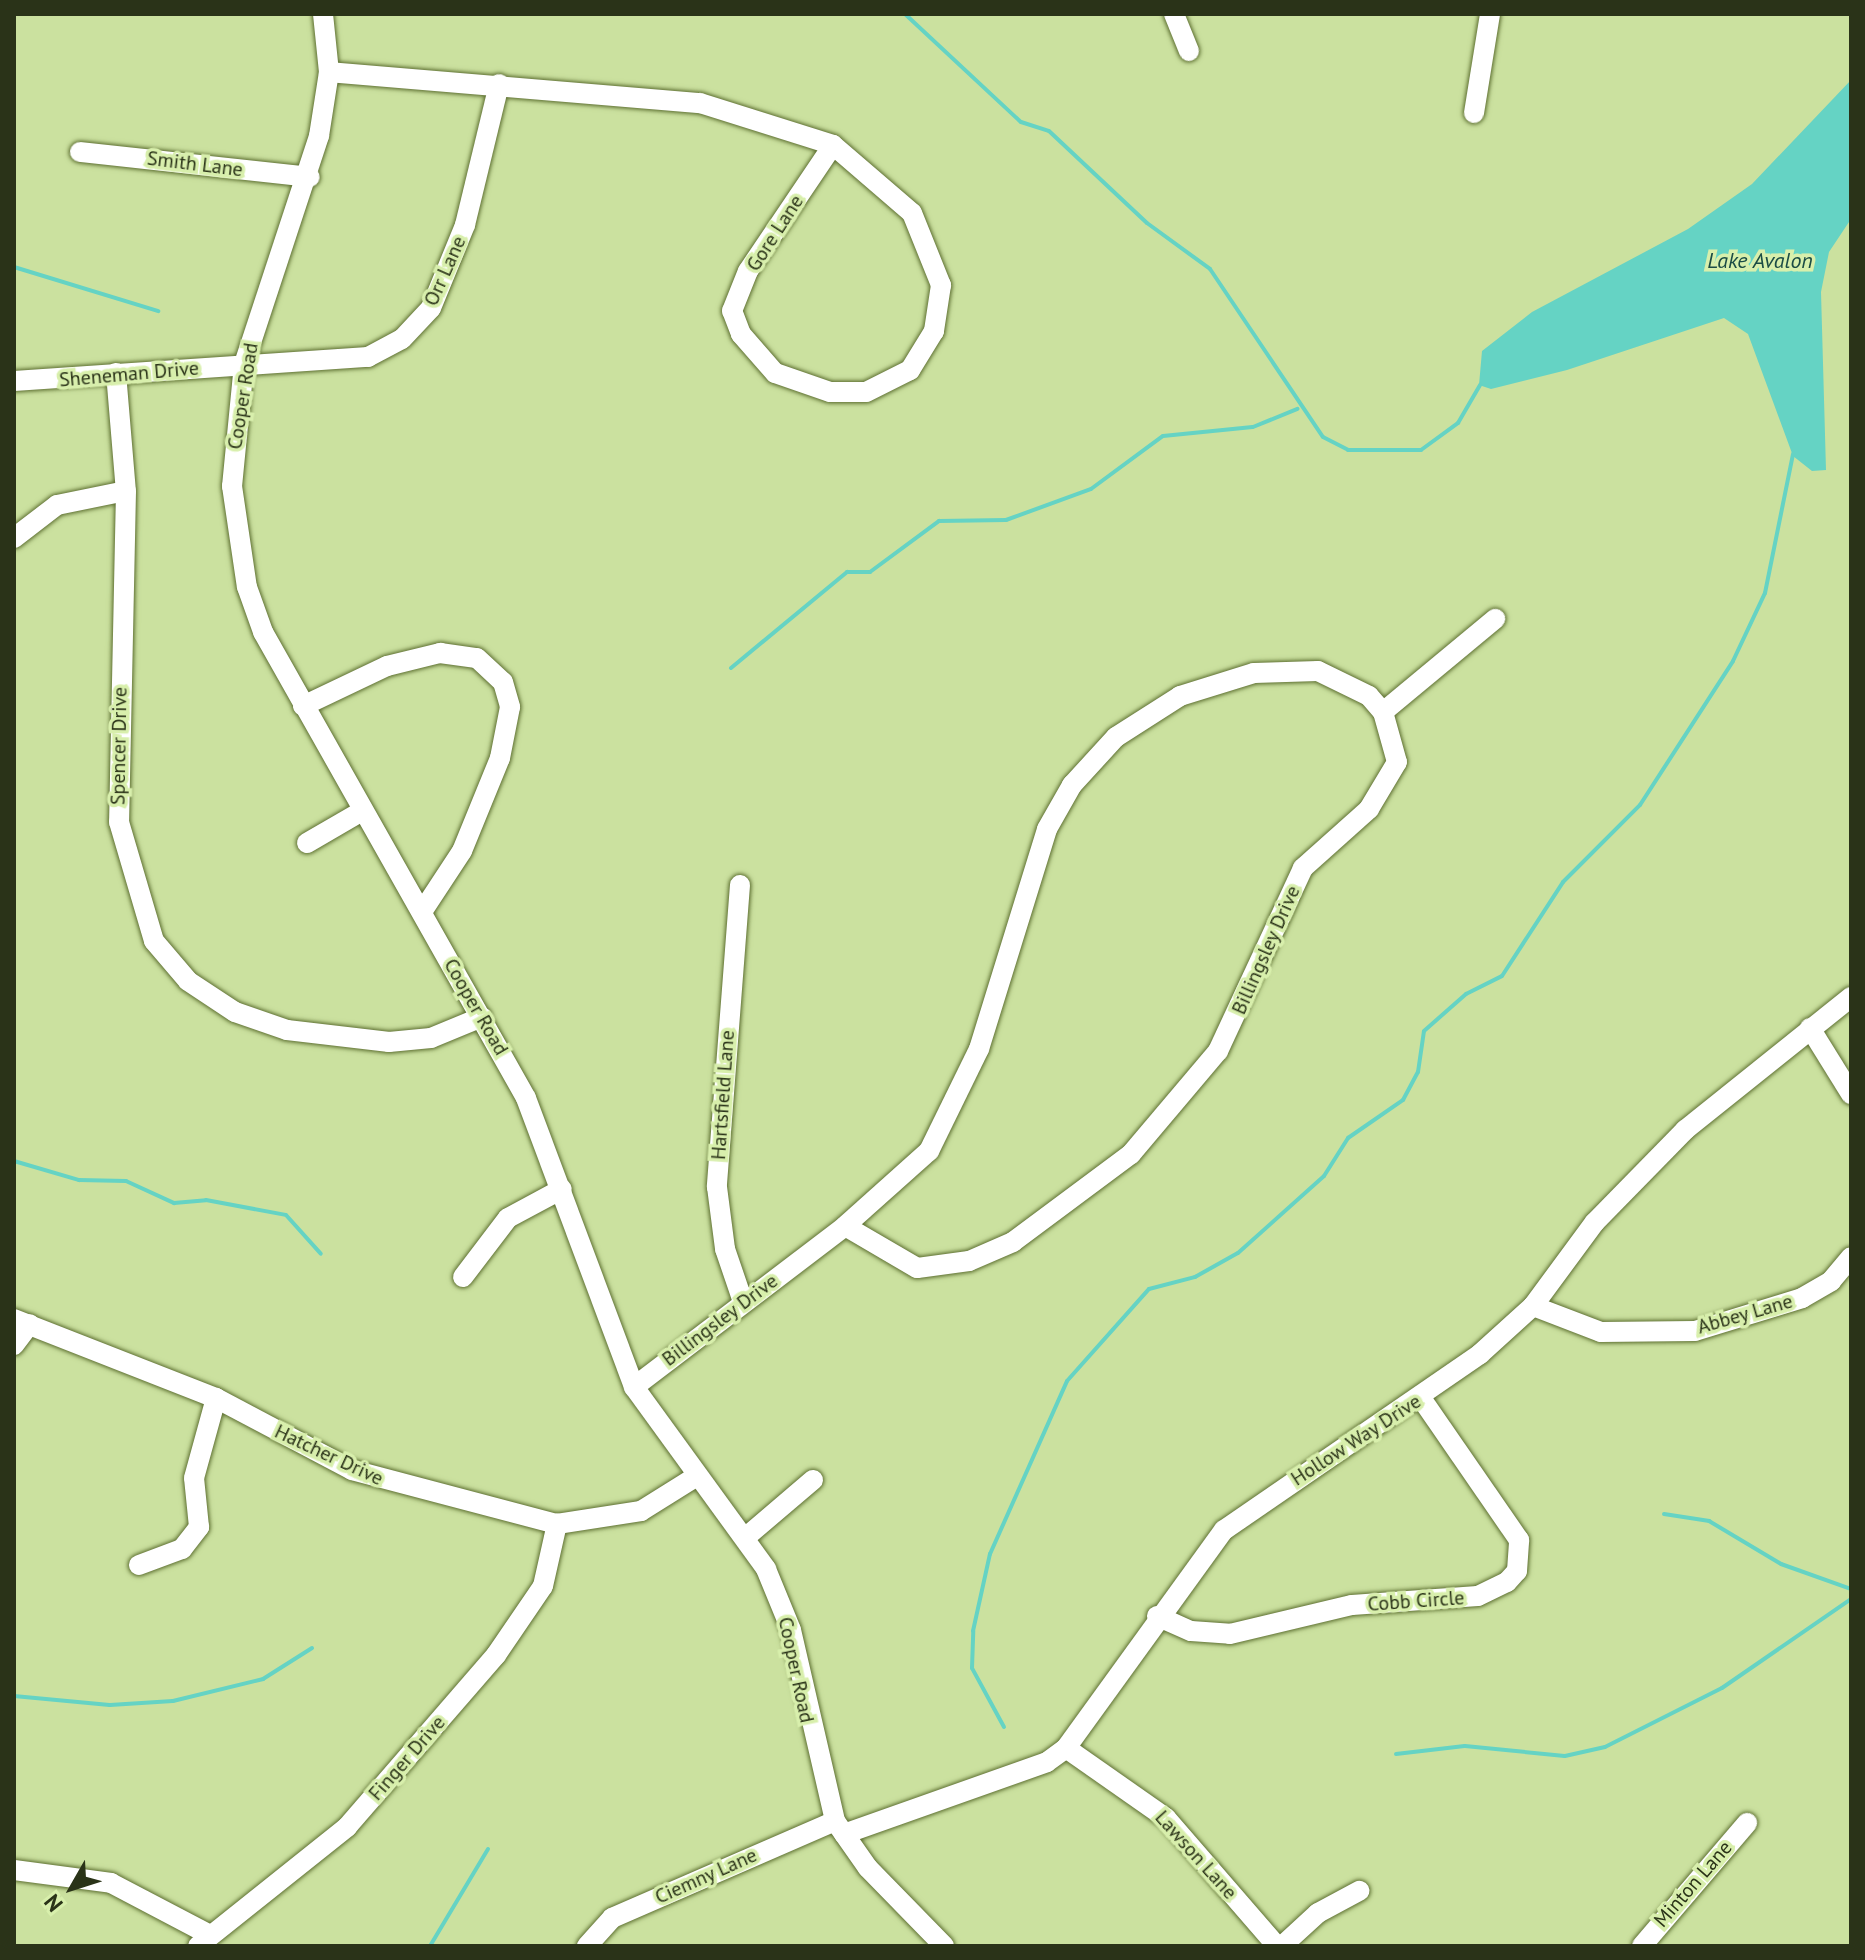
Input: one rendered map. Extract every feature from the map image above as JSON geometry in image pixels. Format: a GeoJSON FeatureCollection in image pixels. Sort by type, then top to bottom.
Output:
{"type":"FeatureCollection","features":[{"type":"Feature","properties":{"kind":"street","name":"Cooper Road"},"geometry":{"type":"LineString","coordinates":[[323,14],[329,72],[310,177],[244,364],[232,486],[239,556],[263,632],[526,1098],[634,1387],[697,1476],[746,1537],[791,1630],[840,1827],[944,1946]]}},
{"type":"Feature","properties":{"kind":"street"},"geometry":{"type":"LineString","coordinates":[[1174,14],[1189,51]]}},
{"type":"Feature","properties":{"kind":"street"},"geometry":{"type":"LineString","coordinates":[[1474,113],[1490,14]]}},
{"type":"Feature","properties":{"kind":"street","name":"Gore Lane"},"geometry":{"type":"LineString","coordinates":[[329,72],[700,103],[833,145],[912,213],[941,285],[934,331],[910,370],[866,392],[830,392],[775,373],[741,334],[732,311],[748,271],[833,145]]}},
{"type":"Feature","properties":{"kind":"street","name":"Orr Lane"},"geometry":{"type":"LineString","coordinates":[[244,364],[368,357],[402,339],[431,308],[469,212],[499,84]]}},
{"type":"Feature","properties":{"kind":"street","name":"Smith Lane"},"geometry":{"type":"LineString","coordinates":[[80,152],[310,177]]}},
{"type":"Feature","properties":{"kind":"street","name":"Sheneman Drive"},"geometry":{"type":"LineString","coordinates":[[14,381],[244,364]]}},
{"type":"Feature","properties":{"kind":"street","name":"Spencer Drive"},"geometry":{"type":"LineString","coordinates":[[116,373],[126,491],[118,809],[125,858],[154,941],[211,997],[287,1030],[389,1042],[431,1038],[482,1017]]}},
{"type":"Feature","properties":{"kind":"street"},"geometry":{"type":"LineString","coordinates":[[14,538],[57,505],[126,491]]}},
{"type":"Feature","properties":{"kind":"street"},"geometry":{"type":"LineString","coordinates":[[1383,712],[1495,619]]}},
{"type":"Feature","properties":{"kind":"street"},"geometry":{"type":"LineString","coordinates":[[303,706],[387,666],[440,653],[477,658],[503,682],[510,707],[500,758],[462,851],[422,912]]}},
{"type":"Feature","properties":{"kind":"street","name":"Billingsley Drive"},"geometry":{"type":"LineString","coordinates":[[634,1387],[845,1226],[929,1151],[962,1092],[1047,829],[1072,785],[1116,737],[1180,696],[1254,673],[1342,678],[1383,712],[1397,762],[1382,791],[1303,868],[1218,1051],[1131,1154],[1013,1242],[969,1261],[917,1268],[845,1226]]}},
{"type":"Feature","properties":{"kind":"street"},"geometry":{"type":"LineString","coordinates":[[307,843],[362,811]]}},
{"type":"Feature","properties":{"kind":"street","name":"Hartsfield Lane"},"geometry":{"type":"LineString","coordinates":[[740,885],[717,1187],[725,1249],[743,1302]]}},
{"type":"Feature","properties":{"kind":"street","name":"Hollow Way Drive"},"geometry":{"type":"LineString","coordinates":[[840,1827],[1047,1762],[1066,1748],[1157,1616],[1224,1530],[1421,1398],[1533,1306],[1595,1222],[1685,1130],[1851,997]]}},
{"type":"Feature","properties":{"kind":"street"},"geometry":{"type":"LineString","coordinates":[[1810,1028],[1851,1094]]}},
{"type":"Feature","properties":{"kind":"street"},"geometry":{"type":"LineString","coordinates":[[463,1277],[508,1218],[562,1189]]}},
{"type":"Feature","properties":{"kind":"street","name":"Abbey Lane"},"geometry":{"type":"LineString","coordinates":[[1533,1306],[1601,1332],[1695,1331],[1802,1298],[1831,1281],[1851,1257]]}},
{"type":"Feature","properties":{"kind":"street"},"geometry":{"type":"LineString","coordinates":[[14,1345],[22,1321]]}},
{"type":"Feature","properties":{"kind":"street","name":"Hatcher Drive"},"geometry":{"type":"LineString","coordinates":[[22,1321],[216,1398],[364,1474],[557,1524],[641,1511],[697,1476]]}},
{"type":"Feature","properties":{"kind":"street"},"geometry":{"type":"LineString","coordinates":[[139,1565],[182,1549],[199,1527],[194,1478],[216,1398]]}},
{"type":"Feature","properties":{"kind":"street","name":"Cobb Circle"},"geometry":{"type":"LineString","coordinates":[[1157,1616],[1191,1631],[1230,1634],[1352,1605],[1478,1596],[1507,1582],[1517,1571],[1519,1540],[1421,1398]]}},
{"type":"Feature","properties":{"kind":"street"},"geometry":{"type":"LineString","coordinates":[[746,1537],[813,1480]]}},
{"type":"Feature","properties":{"kind":"street","name":"Finger Drive"},"geometry":{"type":"LineString","coordinates":[[203,1940],[347,1827],[486,1666],[543,1586],[557,1524]]}},
{"type":"Feature","properties":{"kind":"street","name":"Lawson Lane"},"geometry":{"type":"LineString","coordinates":[[1066,1748],[1166,1818],[1280,1946]]}},
{"type":"Feature","properties":{"kind":"street","name":"Minton Lane"},"geometry":{"type":"LineString","coordinates":[[1642,1946],[1747,1823]]}},
{"type":"Feature","properties":{"kind":"street","name":"Ciemny Lane"},"geometry":{"type":"LineString","coordinates":[[587,1946],[612,1918],[840,1827]]}},
{"type":"Feature","properties":{"kind":"street"},"geometry":{"type":"LineString","coordinates":[[14,1870],[111,1883],[203,1940]]}},
{"type":"Feature","properties":{"kind":"street"},"geometry":{"type":"LineString","coordinates":[[1280,1946],[1318,1913],[1359,1891]]}},
{"type":"Feature","properties":{"kind":"water","name":"Lake Avalon"},"geometry":{"type":"Polygon","coordinates":[[[1851,80],[1851,219],[1829,252],[1821,292],[1826,470],[1812,471],[1793,456],[1748,334],[1724,318],[1567,370],[1491,389],[1479,385],[1482,351],[1532,312],[1688,229],[1752,184],[1851,80]]]}},
{"type":"Feature","properties":{"kind":"waterway"},"geometry":{"type":"LineString","coordinates":[[905,14],[1021,122],[1049,131],[1147,223],[1210,269],[1323,437],[1348,450],[1421,450],[1458,423],[1480,385]]}},
{"type":"Feature","properties":{"kind":"waterway"},"geometry":{"type":"LineString","coordinates":[[14,267],[158,311]]}},
{"type":"Feature","properties":{"kind":"waterway"},"geometry":{"type":"LineString","coordinates":[[731,668],[847,572],[870,572],[939,521],[1006,520],[1091,489],[1163,436],[1253,427],[1297,409]]}},
{"type":"Feature","properties":{"kind":"waterway"},"geometry":{"type":"LineString","coordinates":[[1004,1727],[972,1668],[973,1631],[990,1554],[1067,1381],[1149,1289],[1195,1277],[1238,1253],[1324,1176],[1348,1138],[1403,1100],[1418,1072],[1424,1031],[1466,994],[1502,976],[1563,882],[1640,805],[1733,661],[1765,593],[1793,454]]}},
{"type":"Feature","properties":{"kind":"waterway"},"geometry":{"type":"LineString","coordinates":[[14,1161],[79,1180],[126,1181],[174,1203],[206,1200],[286,1215],[321,1254]]}},
{"type":"Feature","properties":{"kind":"waterway"},"geometry":{"type":"LineString","coordinates":[[1664,1514],[1709,1521],[1781,1564],[1851,1589]]}},
{"type":"Feature","properties":{"kind":"waterway"},"geometry":{"type":"LineString","coordinates":[[1396,1754],[1465,1746],[1565,1756],[1605,1747],[1722,1688],[1851,1599]]}},
{"type":"Feature","properties":{"kind":"waterway"},"geometry":{"type":"LineString","coordinates":[[14,1696],[110,1705],[173,1701],[263,1679],[312,1648]]}},
{"type":"Feature","properties":{"kind":"waterway"},"geometry":{"type":"LineString","coordinates":[[430,1946],[488,1849]]}}]}
